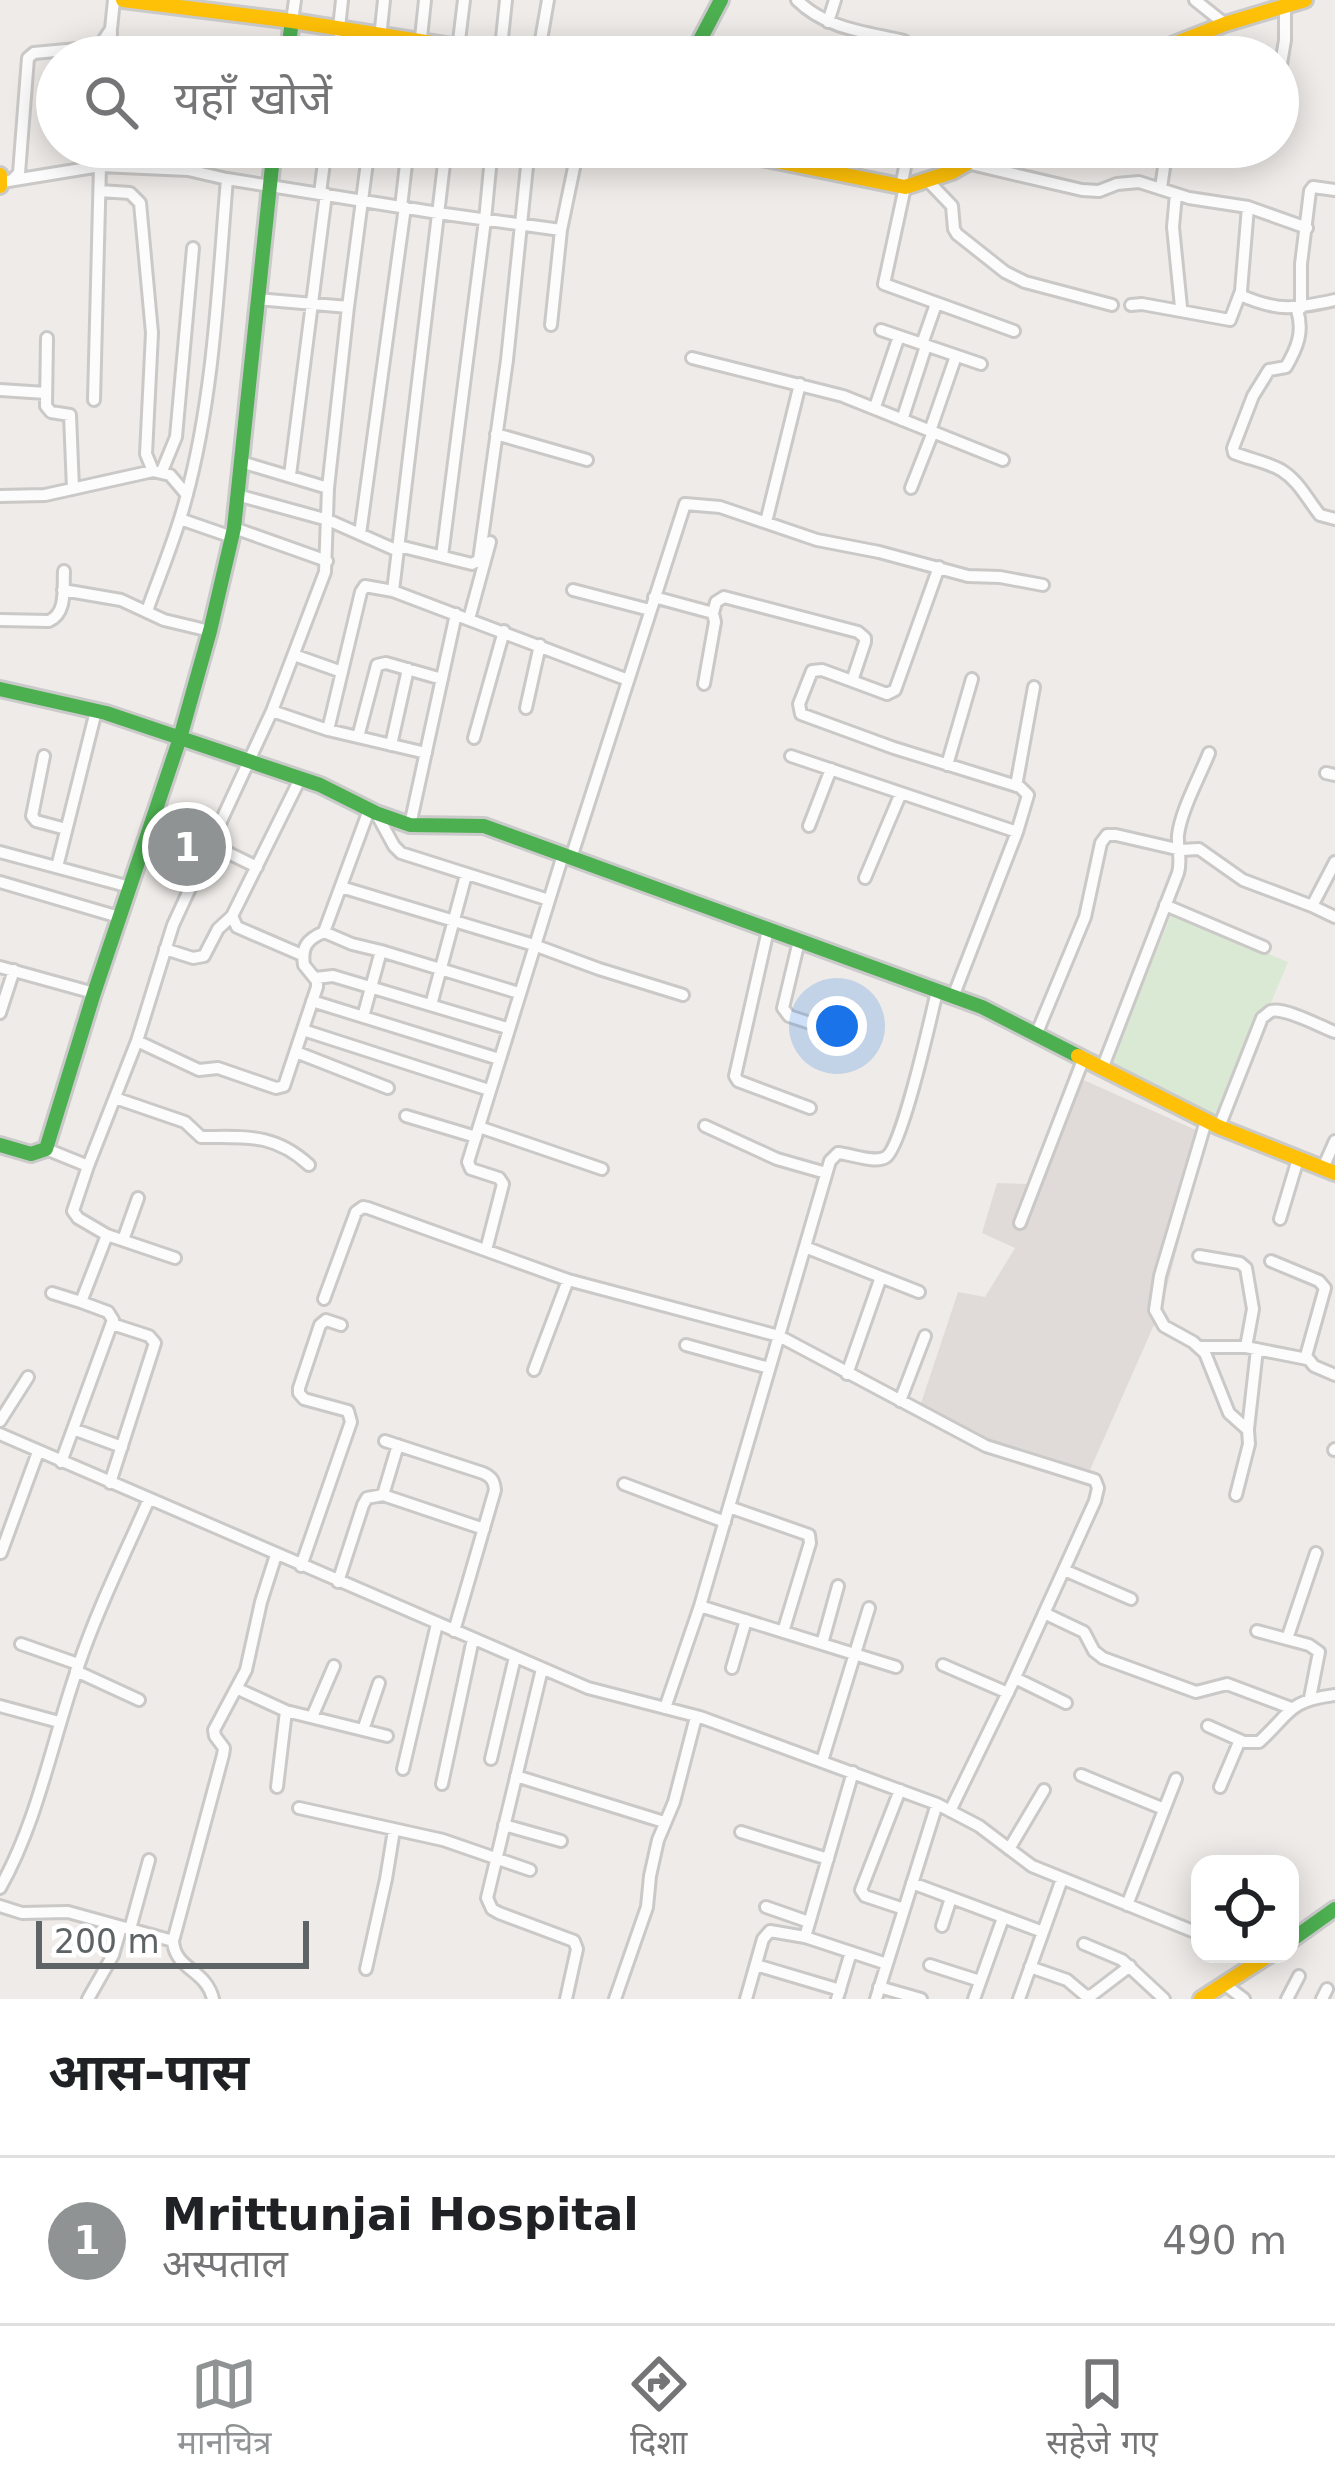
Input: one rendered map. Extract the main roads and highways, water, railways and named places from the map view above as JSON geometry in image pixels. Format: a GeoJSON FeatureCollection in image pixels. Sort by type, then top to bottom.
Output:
{"type":"FeatureCollection","features":[{"type":"Feature","properties":{"kind":"place","name":"Mrittunjai Hospital"},"geometry":{"type":"Point","coordinates":[187,847]}}]}
